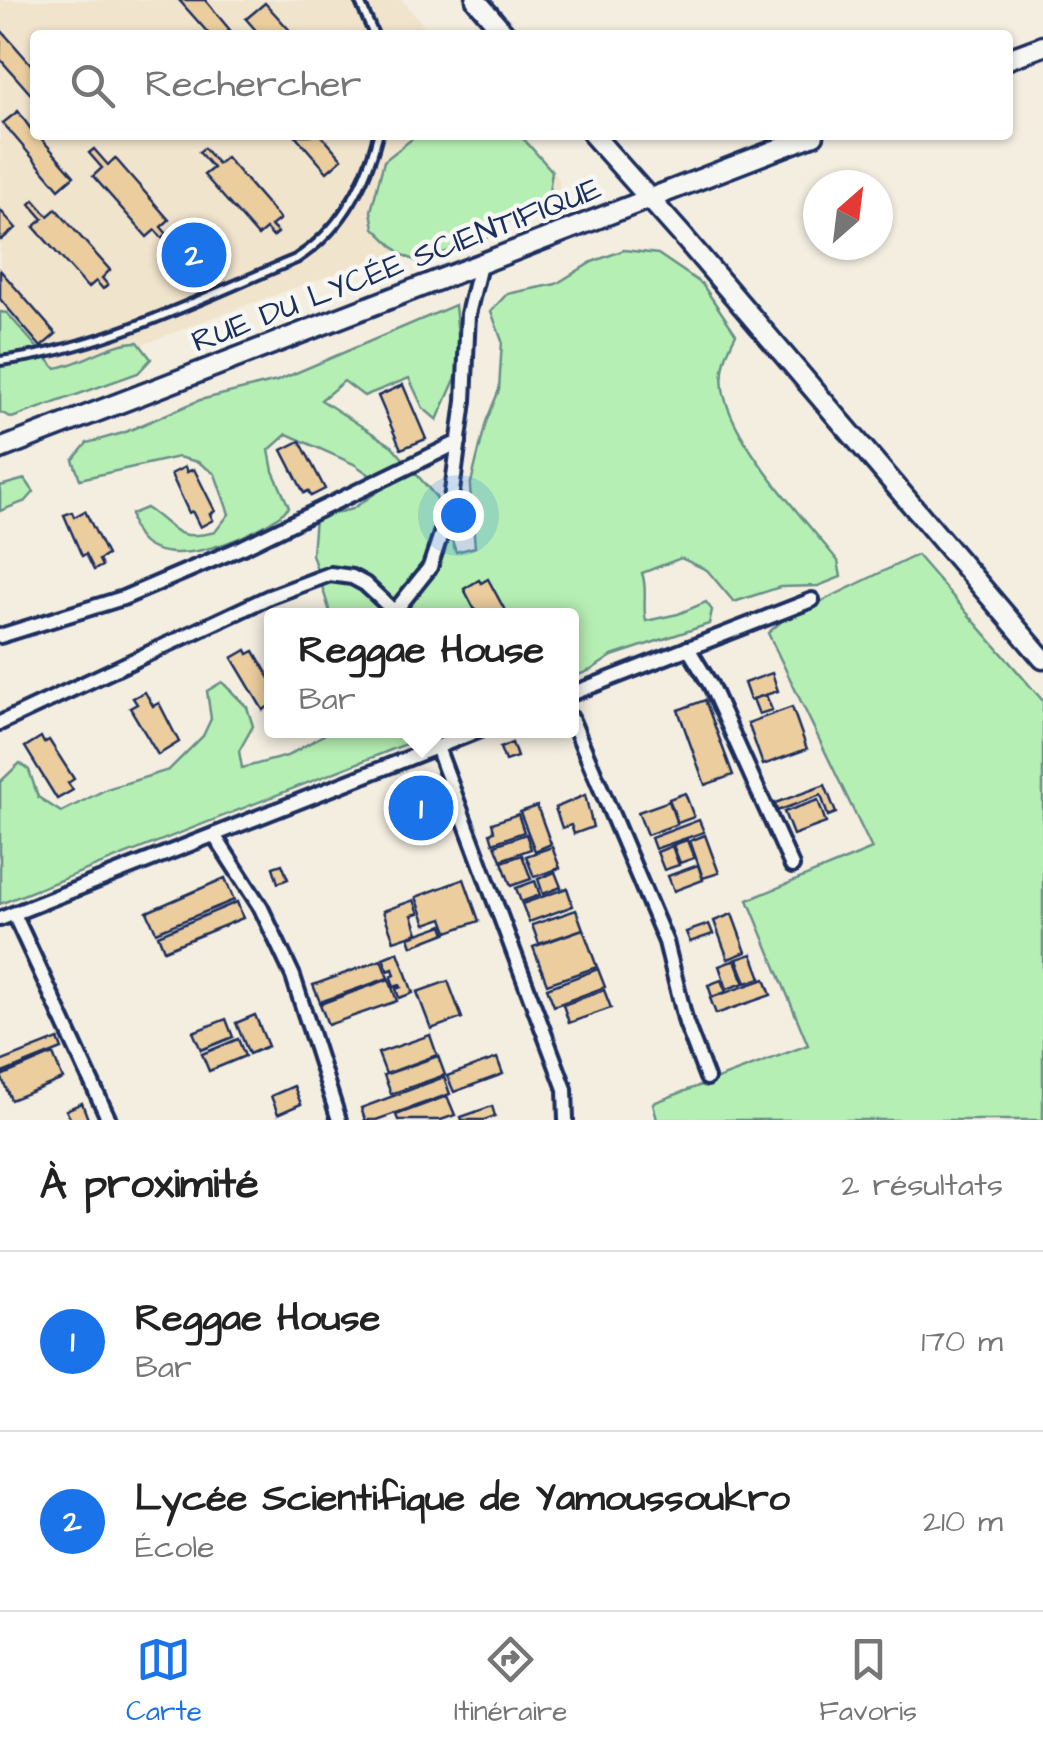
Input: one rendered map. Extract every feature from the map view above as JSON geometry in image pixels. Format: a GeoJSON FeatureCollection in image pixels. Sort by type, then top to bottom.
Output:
{"type":"FeatureCollection","features":[{"type":"Feature","properties":{"kind":"street"},"geometry":{"type":"LineString","coordinates":[[476,0],[502,30]]}},
{"type":"Feature","properties":{"kind":"street"},"geometry":{"type":"LineString","coordinates":[[1013,58],[1043,46]]}},
{"type":"Feature","properties":{"kind":"street"},"geometry":{"type":"LineString","coordinates":[[597,140],[1043,659]]}},
{"type":"Feature","properties":{"kind":"street","name":"RUE DU LYCÉE SCIENTIFIQUE"},"geometry":{"type":"LineString","coordinates":[[0,449],[801,140]]}},
{"type":"Feature","properties":{"kind":"street"},"geometry":{"type":"LineString","coordinates":[[401,608],[430,567],[450,507],[468,314],[480,265]]}},
{"type":"Feature","properties":{"kind":"street"},"geometry":{"type":"LineString","coordinates":[[0,636],[123,598],[243,547],[459,442]]}},
{"type":"Feature","properties":{"kind":"street"},"geometry":{"type":"LineString","coordinates":[[0,723],[268,597],[330,574],[366,584],[392,608]]}},
{"type":"Feature","properties":{"kind":"street"},"geometry":{"type":"LineString","coordinates":[[579,691],[812,600]]}},
{"type":"Feature","properties":{"kind":"street"},"geometry":{"type":"LineString","coordinates":[[688,648],[711,686],[792,866]]}},
{"type":"Feature","properties":{"kind":"street"},"geometry":{"type":"LineString","coordinates":[[579,737],[666,942],[686,1023],[707,1078]]}},
{"type":"Feature","properties":{"kind":"street"},"geometry":{"type":"LineString","coordinates":[[109,1120],[7,917],[460,738]]}},
{"type":"Feature","properties":{"kind":"street"},"geometry":{"type":"LineString","coordinates":[[437,747],[565,1090],[566,1120]]}},
{"type":"Feature","properties":{"kind":"street"},"geometry":{"type":"LineString","coordinates":[[214,835],[261,908],[286,962],[339,1120]]}},
{"type":"Feature","properties":{"kind":"lane"},"geometry":{"type":"LineString","coordinates":[[359,0],[372,30]]}},
{"type":"Feature","properties":{"kind":"lane"},"geometry":{"type":"LineString","coordinates":[[0,362],[38,357],[137,325],[296,259],[334,228],[360,188],[376,140]]}},
{"type":"Feature","properties":{"kind":"shaded area"},"geometry":{"type":"Polygon","coordinates":[[[0,0],[402,0],[428,30],[30,30],[30,140],[525,140],[559,178],[560,193],[214,317],[0,400],[0,0]]]}},
{"type":"Feature","properties":{"kind":"green space"},"geometry":{"type":"Polygon","coordinates":[[[411,140],[524,140],[552,171],[549,192],[494,235],[418,262],[401,254],[374,228],[371,211],[384,161],[411,140]]]}},
{"type":"Feature","properties":{"kind":"green space"},"geometry":{"type":"Polygon","coordinates":[[[624,250],[658,254],[702,284],[736,334],[722,378],[731,415],[772,481],[838,561],[841,577],[818,586],[780,587],[734,602],[707,570],[681,558],[642,573],[646,621],[706,602],[712,610],[709,624],[612,656],[579,675],[579,608],[329,608],[312,554],[315,518],[352,509],[386,486],[354,464],[287,434],[269,450],[273,471],[289,507],[253,532],[201,550],[176,553],[154,549],[138,537],[131,514],[146,508],[183,534],[215,532],[229,514],[215,474],[198,462],[178,457],[80,479],[73,460],[87,443],[123,433],[200,400],[277,381],[455,305],[461,366],[437,420],[423,408],[409,378],[364,396],[344,381],[321,400],[392,446],[436,497],[456,552],[475,547],[470,487],[486,422],[499,390],[502,341],[491,311],[507,294],[556,284],[592,262],[624,250]]]}},
{"type":"Feature","properties":{"kind":"green space"},"geometry":{"type":"Polygon","coordinates":[[[0,312],[7,313],[55,368],[127,343],[138,342],[151,359],[138,373],[12,418],[0,412],[0,312]]]}},
{"type":"Feature","properties":{"kind":"green space"},"geometry":{"type":"Polygon","coordinates":[[[25,479],[34,492],[26,501],[0,511],[0,486],[25,479]]]}},
{"type":"Feature","properties":{"kind":"green space"},"geometry":{"type":"Polygon","coordinates":[[[917,555],[1043,701],[1043,1120],[657,1120],[653,1103],[808,1045],[748,900],[872,849],[768,633],[783,620],[917,555]]]}},
{"type":"Feature","properties":{"kind":"green space"},"geometry":{"type":"Polygon","coordinates":[[[222,682],[247,707],[253,726],[239,751],[242,768],[287,756],[318,738],[421,738],[0,904],[0,782],[20,763],[29,770],[38,797],[61,812],[107,789],[169,770],[203,736],[211,719],[207,691],[222,682]]]}},
{"type":"Feature","properties":{"kind":"building"},"geometry":{"type":"Polygon","coordinates":[[[179,0],[205,0],[230,30],[206,30],[179,0]]]}},
{"type":"Feature","properties":{"kind":"building"},"geometry":{"type":"Polygon","coordinates":[[[265,3],[289,30],[256,30],[246,19],[265,3]]]}},
{"type":"Feature","properties":{"kind":"building"},"geometry":{"type":"Polygon","coordinates":[[[1,30],[30,63],[30,93],[0,59],[1,30]]]}},
{"type":"Feature","properties":{"kind":"building"},"geometry":{"type":"Polygon","coordinates":[[[18,111],[30,128],[30,140],[42,140],[74,176],[59,189],[3,123],[18,111]]]}},
{"type":"Feature","properties":{"kind":"building"},"geometry":{"type":"Polygon","coordinates":[[[299,140],[325,140],[342,159],[327,172],[299,140]]]}},
{"type":"Feature","properties":{"kind":"building"},"geometry":{"type":"Polygon","coordinates":[[[204,148],[218,164],[226,157],[280,219],[271,226],[278,233],[273,237],[266,229],[258,236],[204,175],[213,168],[199,152],[204,148]]]}},
{"type":"Feature","properties":{"kind":"building"},"geometry":{"type":"Polygon","coordinates":[[[94,149],[108,165],[115,158],[169,220],[161,227],[167,234],[162,238],[155,230],[147,237],[93,176],[102,168],[89,153],[94,149]]]}},
{"type":"Feature","properties":{"kind":"building"},"geometry":{"type":"Polygon","coordinates":[[[34,200],[48,216],[56,209],[110,270],[102,278],[108,285],[103,289],[96,281],[88,288],[34,227],[43,219],[30,204],[34,200]]]}},
{"type":"Feature","properties":{"kind":"building"},"geometry":{"type":"Polygon","coordinates":[[[0,210],[16,228],[1,240],[0,239],[0,210]]]}},
{"type":"Feature","properties":{"kind":"building"},"geometry":{"type":"Polygon","coordinates":[[[217,256],[228,269],[220,276],[209,263],[217,256]]]}},
{"type":"Feature","properties":{"kind":"building"},"geometry":{"type":"Polygon","coordinates":[[[0,270],[56,334],[41,347],[0,299],[0,270]]]}},
{"type":"Feature","properties":{"kind":"building"},"geometry":{"type":"Polygon","coordinates":[[[403,385],[426,439],[401,449],[378,396],[403,385]]]}},
{"type":"Feature","properties":{"kind":"building"},"geometry":{"type":"Polygon","coordinates":[[[300,441],[325,489],[311,496],[308,491],[304,493],[282,450],[300,441]]]}},
{"type":"Feature","properties":{"kind":"building"},"geometry":{"type":"Polygon","coordinates":[[[185,467],[187,472],[194,469],[215,511],[210,514],[213,520],[200,527],[171,474],[185,467]]]}},
{"type":"Feature","properties":{"kind":"building"},"geometry":{"type":"Polygon","coordinates":[[[85,511],[107,555],[99,560],[102,566],[94,570],[86,554],[82,556],[64,515],[72,512],[74,517],[85,511]]]}},
{"type":"Feature","properties":{"kind":"building"},"geometry":{"type":"Polygon","coordinates":[[[488,579],[504,608],[474,608],[464,589],[479,580],[481,583],[488,579]]]}},
{"type":"Feature","properties":{"kind":"building"},"geometry":{"type":"Polygon","coordinates":[[[246,650],[248,654],[254,651],[264,668],[263,710],[232,658],[246,650]]]}},
{"type":"Feature","properties":{"kind":"building"},"geometry":{"type":"Polygon","coordinates":[[[772,673],[778,691],[750,700],[744,683],[772,673]]]}},
{"type":"Feature","properties":{"kind":"building"},"geometry":{"type":"Polygon","coordinates":[[[145,692],[153,706],[159,703],[179,742],[158,755],[130,708],[137,704],[133,698],[145,692]]]}},
{"type":"Feature","properties":{"kind":"building"},"geometry":{"type":"Polygon","coordinates":[[[766,695],[772,710],[759,714],[753,699],[766,695]]]}},
{"type":"Feature","properties":{"kind":"building"},"geometry":{"type":"Polygon","coordinates":[[[705,700],[733,775],[705,785],[678,710],[705,700]]]}},
{"type":"Feature","properties":{"kind":"building"},"geometry":{"type":"Polygon","coordinates":[[[792,707],[807,749],[763,765],[748,723],[792,707]]]}},
{"type":"Feature","properties":{"kind":"building"},"geometry":{"type":"Polygon","coordinates":[[[41,737],[44,743],[49,740],[74,779],[68,783],[73,790],[57,799],[25,747],[41,737]]]}},
{"type":"Feature","properties":{"kind":"building"},"geometry":{"type":"Polygon","coordinates":[[[512,743],[517,757],[505,761],[500,748],[512,743]]]}},
{"type":"Feature","properties":{"kind":"building"},"geometry":{"type":"Polygon","coordinates":[[[825,785],[836,813],[828,816],[821,795],[777,811],[775,803],[825,785]]]}},
{"type":"Feature","properties":{"kind":"building"},"geometry":{"type":"Polygon","coordinates":[[[685,793],[694,817],[678,823],[669,799],[685,793]]]}},
{"type":"Feature","properties":{"kind":"building"},"geometry":{"type":"Polygon","coordinates":[[[585,795],[593,827],[574,834],[571,825],[562,828],[555,808],[585,795]]]}},
{"type":"Feature","properties":{"kind":"building"},"geometry":{"type":"Polygon","coordinates":[[[818,800],[826,823],[793,835],[784,812],[818,800]]]}},
{"type":"Feature","properties":{"kind":"building"},"geometry":{"type":"Polygon","coordinates":[[[669,801],[677,824],[647,835],[638,812],[669,801]]]}},
{"type":"Feature","properties":{"kind":"building"},"geometry":{"type":"Polygon","coordinates":[[[537,806],[551,844],[535,851],[520,812],[537,806]]]}},
{"type":"Feature","properties":{"kind":"building"},"geometry":{"type":"Polygon","coordinates":[[[518,814],[524,832],[493,843],[492,823],[518,814]]]}},
{"type":"Feature","properties":{"kind":"building"},"geometry":{"type":"Polygon","coordinates":[[[699,820],[704,832],[655,849],[651,838],[699,820]]]}},
{"type":"Feature","properties":{"kind":"building"},"geometry":{"type":"Polygon","coordinates":[[[526,834],[531,849],[501,860],[495,845],[526,834]]]}},
{"type":"Feature","properties":{"kind":"building"},"geometry":{"type":"Polygon","coordinates":[[[705,835],[719,873],[703,878],[690,841],[705,835]]]}},
{"type":"Feature","properties":{"kind":"building"},"geometry":{"type":"Polygon","coordinates":[[[687,840],[694,858],[680,863],[673,845],[687,840]]]}},
{"type":"Feature","properties":{"kind":"building"},"geometry":{"type":"Polygon","coordinates":[[[672,846],[679,865],[664,870],[657,852],[672,846]]]}},
{"type":"Feature","properties":{"kind":"building"},"geometry":{"type":"Polygon","coordinates":[[[552,847],[560,868],[534,877],[526,856],[552,847]]]}},
{"type":"Feature","properties":{"kind":"building"},"geometry":{"type":"Polygon","coordinates":[[[522,855],[531,879],[511,886],[502,862],[522,855]]]}},
{"type":"Feature","properties":{"kind":"building"},"geometry":{"type":"Polygon","coordinates":[[[282,864],[288,879],[278,883],[273,867],[282,864]]]}},
{"type":"Feature","properties":{"kind":"building"},"geometry":{"type":"Polygon","coordinates":[[[698,865],[703,880],[674,891],[668,876],[698,865]]]}},
{"type":"Feature","properties":{"kind":"building"},"geometry":{"type":"Polygon","coordinates":[[[555,872],[561,887],[543,894],[538,879],[555,872]]]}},
{"type":"Feature","properties":{"kind":"building"},"geometry":{"type":"Polygon","coordinates":[[[225,878],[234,900],[156,932],[147,912],[225,878]]]}},
{"type":"Feature","properties":{"kind":"building"},"geometry":{"type":"Polygon","coordinates":[[[464,879],[479,921],[448,932],[443,918],[426,924],[416,897],[464,879]]]}},
{"type":"Feature","properties":{"kind":"building"},"geometry":{"type":"Polygon","coordinates":[[[535,881],[540,895],[521,902],[516,888],[535,881]]]}},
{"type":"Feature","properties":{"kind":"building"},"geometry":{"type":"Polygon","coordinates":[[[567,888],[573,906],[529,922],[522,904],[567,888]]]}},
{"type":"Feature","properties":{"kind":"building"},"geometry":{"type":"Polygon","coordinates":[[[414,900],[419,913],[412,915],[418,933],[394,941],[383,911],[414,900]]]}},
{"type":"Feature","properties":{"kind":"building"},"geometry":{"type":"Polygon","coordinates":[[[237,902],[243,918],[164,950],[158,935],[237,902]]]}},
{"type":"Feature","properties":{"kind":"building"},"geometry":{"type":"Polygon","coordinates":[[[576,910],[583,929],[539,944],[532,925],[576,910]]]}},
{"type":"Feature","properties":{"kind":"building"},"geometry":{"type":"Polygon","coordinates":[[[732,914],[746,952],[728,959],[714,921],[732,914]]]}},
{"type":"Feature","properties":{"kind":"building"},"geometry":{"type":"Polygon","coordinates":[[[709,924],[713,934],[690,942],[686,932],[709,924]]]}},
{"type":"Feature","properties":{"kind":"building"},"geometry":{"type":"Polygon","coordinates":[[[443,925],[446,933],[412,946],[409,937],[443,925]]]}},
{"type":"Feature","properties":{"kind":"building"},"geometry":{"type":"Polygon","coordinates":[[[583,929],[597,967],[547,984],[533,947],[583,929]]]}},
{"type":"Feature","properties":{"kind":"building"},"geometry":{"type":"Polygon","coordinates":[[[398,952],[413,993],[399,998],[396,989],[401,987],[394,987],[393,969],[388,971],[383,958],[398,952]]]}},
{"type":"Feature","properties":{"kind":"building"},"geometry":{"type":"Polygon","coordinates":[[[752,954],[761,978],[746,983],[737,959],[752,954]]]}},
{"type":"Feature","properties":{"kind":"building"},"geometry":{"type":"Polygon","coordinates":[[[381,960],[388,978],[320,1002],[313,985],[381,960]]]}},
{"type":"Feature","properties":{"kind":"building"},"geometry":{"type":"Polygon","coordinates":[[[735,960],[744,983],[727,989],[719,966],[735,960]]]}},
{"type":"Feature","properties":{"kind":"building"},"geometry":{"type":"Polygon","coordinates":[[[598,969],[605,987],[554,1006],[547,988],[598,969]]]}},
{"type":"Feature","properties":{"kind":"building"},"geometry":{"type":"Polygon","coordinates":[[[389,979],[397,1001],[328,1025],[320,1004],[389,979]]]}},
{"type":"Feature","properties":{"kind":"building"},"geometry":{"type":"Polygon","coordinates":[[[765,979],[771,995],[716,1014],[710,998],[765,979]]]}},
{"type":"Feature","properties":{"kind":"building"},"geometry":{"type":"Polygon","coordinates":[[[721,980],[726,992],[712,997],[708,985],[721,980]]]}},
{"type":"Feature","properties":{"kind":"building"},"geometry":{"type":"Polygon","coordinates":[[[448,981],[462,1018],[431,1029],[417,992],[448,981]]]}},
{"type":"Feature","properties":{"kind":"building"},"geometry":{"type":"Polygon","coordinates":[[[604,990],[611,1008],[569,1023],[563,1005],[604,990]]]}},
{"type":"Feature","properties":{"kind":"building"},"geometry":{"type":"Polygon","coordinates":[[[255,1015],[268,1046],[249,1054],[236,1023],[255,1015]]]}},
{"type":"Feature","properties":{"kind":"building"},"geometry":{"type":"Polygon","coordinates":[[[226,1019],[233,1037],[201,1050],[193,1032],[226,1019]]]}},
{"type":"Feature","properties":{"kind":"building"},"geometry":{"type":"Polygon","coordinates":[[[430,1035],[437,1055],[386,1074],[378,1053],[430,1035]]]}},
{"type":"Feature","properties":{"kind":"building"},"geometry":{"type":"Polygon","coordinates":[[[58,1039],[62,1049],[0,1074],[0,1062],[58,1039]]]}},
{"type":"Feature","properties":{"kind":"building"},"geometry":{"type":"Polygon","coordinates":[[[238,1039],[245,1056],[209,1071],[202,1054],[238,1039]]]}},
{"type":"Feature","properties":{"kind":"building"},"geometry":{"type":"Polygon","coordinates":[[[53,1054],[63,1079],[11,1100],[1,1076],[53,1054]]]}},
{"type":"Feature","properties":{"kind":"building"},"geometry":{"type":"Polygon","coordinates":[[[438,1056],[445,1075],[391,1094],[384,1075],[438,1056]]]}},
{"type":"Feature","properties":{"kind":"building"},"geometry":{"type":"Polygon","coordinates":[[[497,1058],[503,1074],[454,1092],[447,1076],[497,1058]]]}},
{"type":"Feature","properties":{"kind":"building"},"geometry":{"type":"Polygon","coordinates":[[[444,1077],[450,1094],[376,1120],[365,1120],[361,1108],[444,1077]]]}},
{"type":"Feature","properties":{"kind":"building"},"geometry":{"type":"Polygon","coordinates":[[[294,1086],[301,1104],[278,1114],[271,1096],[294,1086]]]}},
{"type":"Feature","properties":{"kind":"building"},"geometry":{"type":"Polygon","coordinates":[[[447,1096],[455,1115],[441,1120],[398,1120],[396,1115],[447,1096]]]}},
{"type":"Feature","properties":{"kind":"building"},"geometry":{"type":"Polygon","coordinates":[[[82,1103],[88,1119],[71,1120],[66,1110],[82,1103]]]}},
{"type":"Feature","properties":{"kind":"building"},"geometry":{"type":"Polygon","coordinates":[[[492,1106],[495,1116],[462,1120],[461,1117],[492,1106]]]}},
{"type":"Feature","properties":{"kind":"place","name":"Lycée Scientifique de Yamoussoukro"},"geometry":{"type":"Point","coordinates":[194,255]}},
{"type":"Feature","properties":{"kind":"place","name":"Reggae House"},"geometry":{"type":"Point","coordinates":[421,808]}}]}
